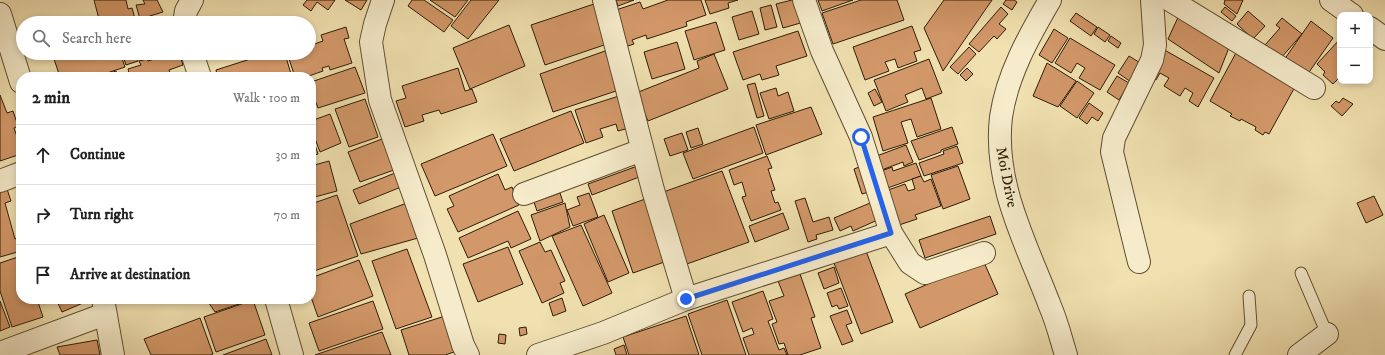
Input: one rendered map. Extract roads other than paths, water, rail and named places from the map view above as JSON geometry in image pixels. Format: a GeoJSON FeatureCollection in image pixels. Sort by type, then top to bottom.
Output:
{"type":"FeatureCollection","features":[{"type":"Feature","properties":{"kind":"street"},"geometry":{"type":"LineString","coordinates":[[185,16],[192,0]]}},
{"type":"Feature","properties":{"kind":"street"},"geometry":{"type":"LineString","coordinates":[[383,0],[371,42],[380,100],[436,255],[463,345],[468,355]]}},
{"type":"Feature","properties":{"kind":"street"},"geometry":{"type":"LineString","coordinates":[[604,0],[642,150],[686,299]]}},
{"type":"Feature","properties":{"kind":"street"},"geometry":{"type":"LineString","coordinates":[[804,0],[822,50],[861,137],[891,233],[910,263],[925,273],[984,253]]}},
{"type":"Feature","properties":{"kind":"street","name":"Moi Drive"},"geometry":{"type":"LineString","coordinates":[[1050,0],[1014,68],[1001,117],[1000,153],[1010,202],[1027,250],[1051,307],[1066,355]]}},
{"type":"Feature","properties":{"kind":"street"},"geometry":{"type":"LineString","coordinates":[[1139,262],[1112,152],[1114,138],[1152,60],[1155,45],[1152,0]]}},
{"type":"Feature","properties":{"kind":"street"},"geometry":{"type":"LineString","coordinates":[[1170,0],[1314,88]]}},
{"type":"Feature","properties":{"kind":"street"},"geometry":{"type":"LineString","coordinates":[[1332,0],[1348,12]]}},
{"type":"Feature","properties":{"kind":"street"},"geometry":{"type":"LineString","coordinates":[[0,14],[18,72]]}},
{"type":"Feature","properties":{"kind":"street"},"geometry":{"type":"LineString","coordinates":[[1373,30],[1385,39]]}},
{"type":"Feature","properties":{"kind":"street"},"geometry":{"type":"LineString","coordinates":[[194,60],[198,72]]}},
{"type":"Feature","properties":{"kind":"street"},"geometry":{"type":"LineString","coordinates":[[524,194],[642,150]]}},
{"type":"Feature","properties":{"kind":"street"},"geometry":{"type":"LineString","coordinates":[[0,181],[16,175]]}},
{"type":"Feature","properties":{"kind":"street"},"geometry":{"type":"LineString","coordinates":[[538,355],[603,333],[686,299],[891,233]]}},
{"type":"Feature","properties":{"kind":"street"},"geometry":{"type":"LineString","coordinates":[[277,304],[292,355]]}},
{"type":"Feature","properties":{"kind":"street"},"geometry":{"type":"LineString","coordinates":[[0,353],[104,306],[113,355]]}},
{"type":"Feature","properties":{"kind":"street"},"geometry":{"type":"LineString","coordinates":[[1299,355],[1327,334]]}},
{"type":"Feature","properties":{"kind":"lane"},"geometry":{"type":"LineString","coordinates":[[1301,273],[1327,334]]}},
{"type":"Feature","properties":{"kind":"lane"},"geometry":{"type":"LineString","coordinates":[[1235,355],[1251,325],[1249,296]]}}]}
